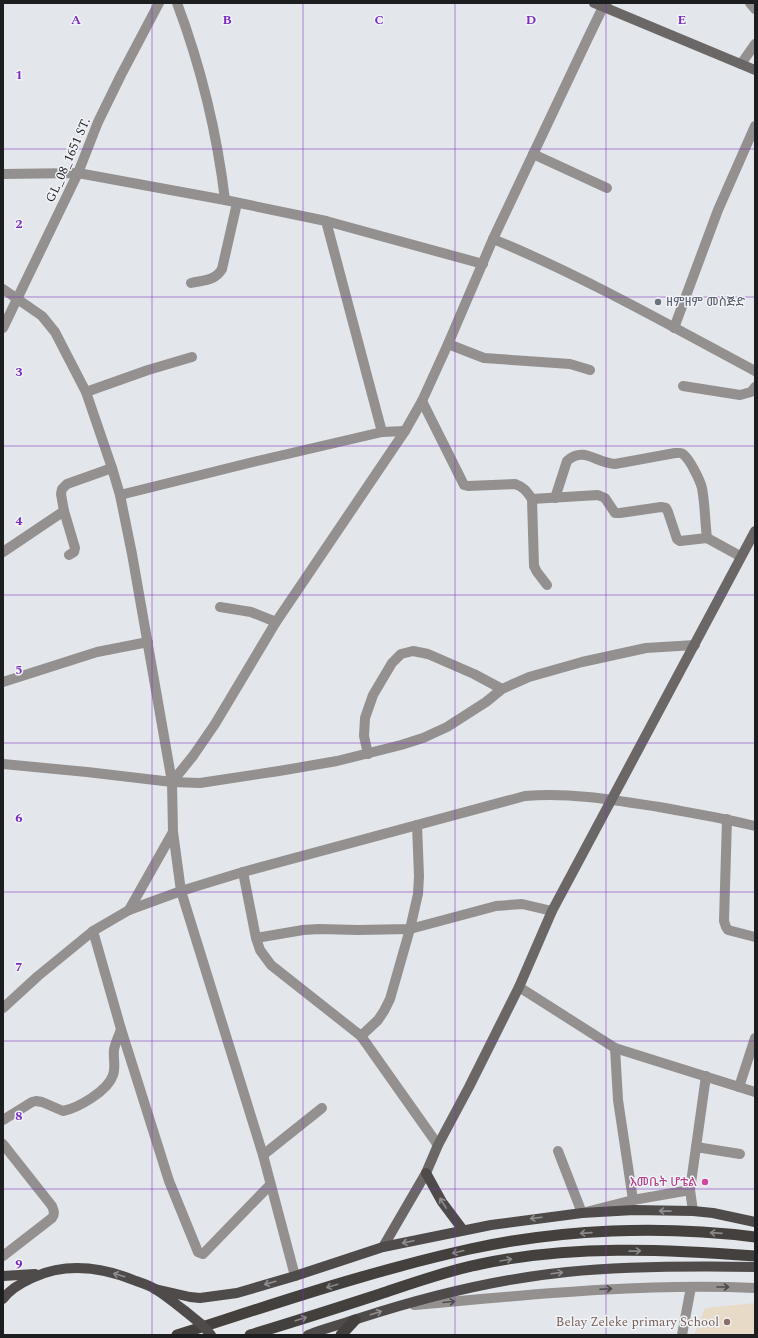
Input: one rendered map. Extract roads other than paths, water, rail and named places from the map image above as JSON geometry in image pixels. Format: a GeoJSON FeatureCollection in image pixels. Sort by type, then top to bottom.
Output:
{"type":"FeatureCollection","features":[{"type":"Feature","properties":{"kind":"highway"},"geometry":{"type":"LineString","coordinates":[[177,1335],[383,1270],[470,1249],[516,1240],[611,1231],[681,1231],[755,1237]]}},
{"type":"Feature","properties":{"kind":"highway"},"geometry":{"type":"LineString","coordinates":[[250,1335],[450,1271],[526,1256],[580,1252],[648,1251],[755,1256]]}},
{"type":"Feature","properties":{"kind":"highway"},"geometry":{"type":"LineString","coordinates":[[341,1335],[355,1320]]}},
{"type":"Feature","properties":{"kind":"main road"},"geometry":{"type":"LineString","coordinates":[[602,4],[755,70]]}},
{"type":"Feature","properties":{"kind":"main road"},"geometry":{"type":"LineString","coordinates":[[383,1247],[426,1173],[438,1145],[519,987],[552,911],[695,644],[740,556],[755,531]]}},
{"type":"Feature","properties":{"kind":"main road"},"geometry":{"type":"LineString","coordinates":[[426,1173],[445,1207],[463,1230]]}},
{"type":"Feature","properties":{"kind":"main road"},"geometry":{"type":"LineString","coordinates":[[3,1276],[43,1273],[67,1268],[88,1267],[107,1271],[155,1288],[190,1297],[208,1297],[237,1293],[295,1276],[383,1247],[463,1230],[582,1212],[634,1210],[693,1211],[713,1213],[755,1222]]}},
{"type":"Feature","properties":{"kind":"main road"},"geometry":{"type":"LineString","coordinates":[[308,1335],[396,1306],[467,1288],[523,1278],[567,1272],[700,1267],[755,1268]]}},
{"type":"Feature","properties":{"kind":"main road"},"geometry":{"type":"LineString","coordinates":[[3,1299],[20,1283],[43,1273]]}},
{"type":"Feature","properties":{"kind":"main road"},"geometry":{"type":"LineString","coordinates":[[155,1288],[201,1324],[211,1335]]}},
{"type":"Feature","properties":{"kind":"street","name":"GL_08_1651 ST."},"geometry":{"type":"LineString","coordinates":[[3,328],[78,173],[98,122],[120,75],[159,3]]}},
{"type":"Feature","properties":{"kind":"street"},"geometry":{"type":"LineString","coordinates":[[177,3],[206,92],[220,160],[225,200]]}},
{"type":"Feature","properties":{"kind":"street"},"geometry":{"type":"LineString","coordinates":[[750,3],[755,9]]}},
{"type":"Feature","properties":{"kind":"street"},"geometry":{"type":"LineString","coordinates":[[172,782],[193,756],[215,724],[276,622],[405,431],[422,401],[483,264],[493,238],[602,4]]}},
{"type":"Feature","properties":{"kind":"street"},"geometry":{"type":"LineString","coordinates":[[741,64],[755,44]]}},
{"type":"Feature","properties":{"kind":"street"},"geometry":{"type":"LineString","coordinates":[[674,328],[718,210],[755,126]]}},
{"type":"Feature","properties":{"kind":"street"},"geometry":{"type":"LineString","coordinates":[[533,154],[607,188]]}},
{"type":"Feature","properties":{"kind":"street"},"geometry":{"type":"LineString","coordinates":[[3,174],[78,173],[225,200],[326,221],[483,264]]}},
{"type":"Feature","properties":{"kind":"street"},"geometry":{"type":"LineString","coordinates":[[191,283],[214,278],[222,269],[237,203]]}},
{"type":"Feature","properties":{"kind":"street"},"geometry":{"type":"LineString","coordinates":[[326,221],[382,432]]}},
{"type":"Feature","properties":{"kind":"street"},"geometry":{"type":"LineString","coordinates":[[493,238],[537,257],[755,371]]}},
{"type":"Feature","properties":{"kind":"street"},"geometry":{"type":"LineString","coordinates":[[3,289],[42,316],[56,332],[86,392],[120,495],[148,642],[172,782],[173,832],[181,891],[263,1155],[295,1276]]}},
{"type":"Feature","properties":{"kind":"street"},"geometry":{"type":"LineString","coordinates":[[448,344],[484,358],[570,364],[590,370]]}},
{"type":"Feature","properties":{"kind":"street"},"geometry":{"type":"LineString","coordinates":[[86,392],[148,370],[192,357]]}},
{"type":"Feature","properties":{"kind":"street"},"geometry":{"type":"LineString","coordinates":[[683,386],[740,395],[750,392],[755,387]]}},
{"type":"Feature","properties":{"kind":"street"},"geometry":{"type":"LineString","coordinates":[[422,401],[464,485],[515,484],[523,486],[532,499],[534,566],[547,585]]}},
{"type":"Feature","properties":{"kind":"street"},"geometry":{"type":"LineString","coordinates":[[120,495],[382,432],[405,431]]}},
{"type":"Feature","properties":{"kind":"street"},"geometry":{"type":"LineString","coordinates":[[555,498],[567,461],[578,454],[584,454],[608,464],[614,464],[681,453],[685,455],[702,487],[707,538]]}},
{"type":"Feature","properties":{"kind":"street"},"geometry":{"type":"LineString","coordinates":[[69,555],[74,552],[75,548],[64,512],[61,494],[62,489],[67,484],[112,468]]}},
{"type":"Feature","properties":{"kind":"street"},"geometry":{"type":"LineString","coordinates":[[532,499],[598,495],[602,496],[615,513],[620,514],[661,507],[666,508],[677,539],[680,541],[707,538],[740,556]]}},
{"type":"Feature","properties":{"kind":"street"},"geometry":{"type":"LineString","coordinates":[[3,552],[64,512]]}},
{"type":"Feature","properties":{"kind":"street"},"geometry":{"type":"LineString","coordinates":[[220,607],[251,612],[276,622]]}},
{"type":"Feature","properties":{"kind":"street"},"geometry":{"type":"LineString","coordinates":[[3,682],[97,652],[148,642]]}},
{"type":"Feature","properties":{"kind":"street"},"geometry":{"type":"LineString","coordinates":[[3,764],[172,782],[200,783],[338,761],[422,738],[447,727],[486,702],[502,689],[529,677],[582,662],[646,648],[695,644]]}},
{"type":"Feature","properties":{"kind":"street"},"geometry":{"type":"LineString","coordinates":[[368,754],[364,736],[365,718],[373,695],[392,663],[401,654],[413,651],[428,654],[474,674],[502,689]]}},
{"type":"Feature","properties":{"kind":"street"},"geometry":{"type":"LineString","coordinates":[[3,1008],[38,976],[93,931],[129,910],[181,891],[243,872],[525,796],[548,794],[611,799],[727,819],[755,826]]}},
{"type":"Feature","properties":{"kind":"street"},"geometry":{"type":"LineString","coordinates":[[727,819],[724,921],[728,930],[755,937]]}},
{"type":"Feature","properties":{"kind":"street"},"geometry":{"type":"LineString","coordinates":[[361,1036],[378,1020],[390,999],[410,929],[418,894],[419,876],[417,825]]}},
{"type":"Feature","properties":{"kind":"street"},"geometry":{"type":"LineString","coordinates":[[129,910],[173,832]]}},
{"type":"Feature","properties":{"kind":"street"},"geometry":{"type":"LineString","coordinates":[[243,872],[256,938],[260,950],[271,965],[361,1036],[438,1145]]}},
{"type":"Feature","properties":{"kind":"street"},"geometry":{"type":"LineString","coordinates":[[256,938],[303,930],[319,929],[410,929],[496,906],[522,904],[552,911]]}},
{"type":"Feature","properties":{"kind":"street"},"geometry":{"type":"LineString","coordinates":[[93,931],[121,1029],[169,1181],[198,1252],[203,1254],[206,1252],[270,1185]]}},
{"type":"Feature","properties":{"kind":"street"},"geometry":{"type":"LineString","coordinates":[[519,987],[615,1048],[755,1092]]}},
{"type":"Feature","properties":{"kind":"street"},"geometry":{"type":"LineString","coordinates":[[3,1120],[32,1102],[42,1102],[63,1111],[80,1105],[95,1096],[110,1081],[113,1075],[114,1050],[121,1029]]}},
{"type":"Feature","properties":{"kind":"street"},"geometry":{"type":"LineString","coordinates":[[739,1087],[755,1038]]}},
{"type":"Feature","properties":{"kind":"street"},"geometry":{"type":"LineString","coordinates":[[615,1048],[618,1100],[633,1200]]}},
{"type":"Feature","properties":{"kind":"street"},"geometry":{"type":"LineString","coordinates":[[693,1211],[690,1190],[706,1076]]}},
{"type":"Feature","properties":{"kind":"street"},"geometry":{"type":"LineString","coordinates":[[263,1155],[322,1108]]}},
{"type":"Feature","properties":{"kind":"street"},"geometry":{"type":"LineString","coordinates":[[3,1144],[52,1206],[54,1215],[3,1256]]}},
{"type":"Feature","properties":{"kind":"street"},"geometry":{"type":"LineString","coordinates":[[696,1146],[740,1154]]}},
{"type":"Feature","properties":{"kind":"street"},"geometry":{"type":"LineString","coordinates":[[558,1151],[582,1212],[633,1200],[690,1190]]}},
{"type":"Feature","properties":{"kind":"street"},"geometry":{"type":"LineString","coordinates":[[396,1306],[546,1293],[618,1289],[691,1287],[755,1288]]}},
{"type":"Feature","properties":{"kind":"street"},"geometry":{"type":"LineString","coordinates":[[682,1335],[691,1287]]}},
{"type":"Feature","properties":{"kind":"place","name":"ዘምዘም መስጅድ"},"geometry":{"type":"Point","coordinates":[658,302]}},
{"type":"Feature","properties":{"kind":"place","name":"እመቤት ሆቴል"},"geometry":{"type":"Point","coordinates":[705,1182]}},
{"type":"Feature","properties":{"kind":"place","name":"Belay Zeleke primary School"},"geometry":{"type":"Point","coordinates":[727,1322]}}]}
